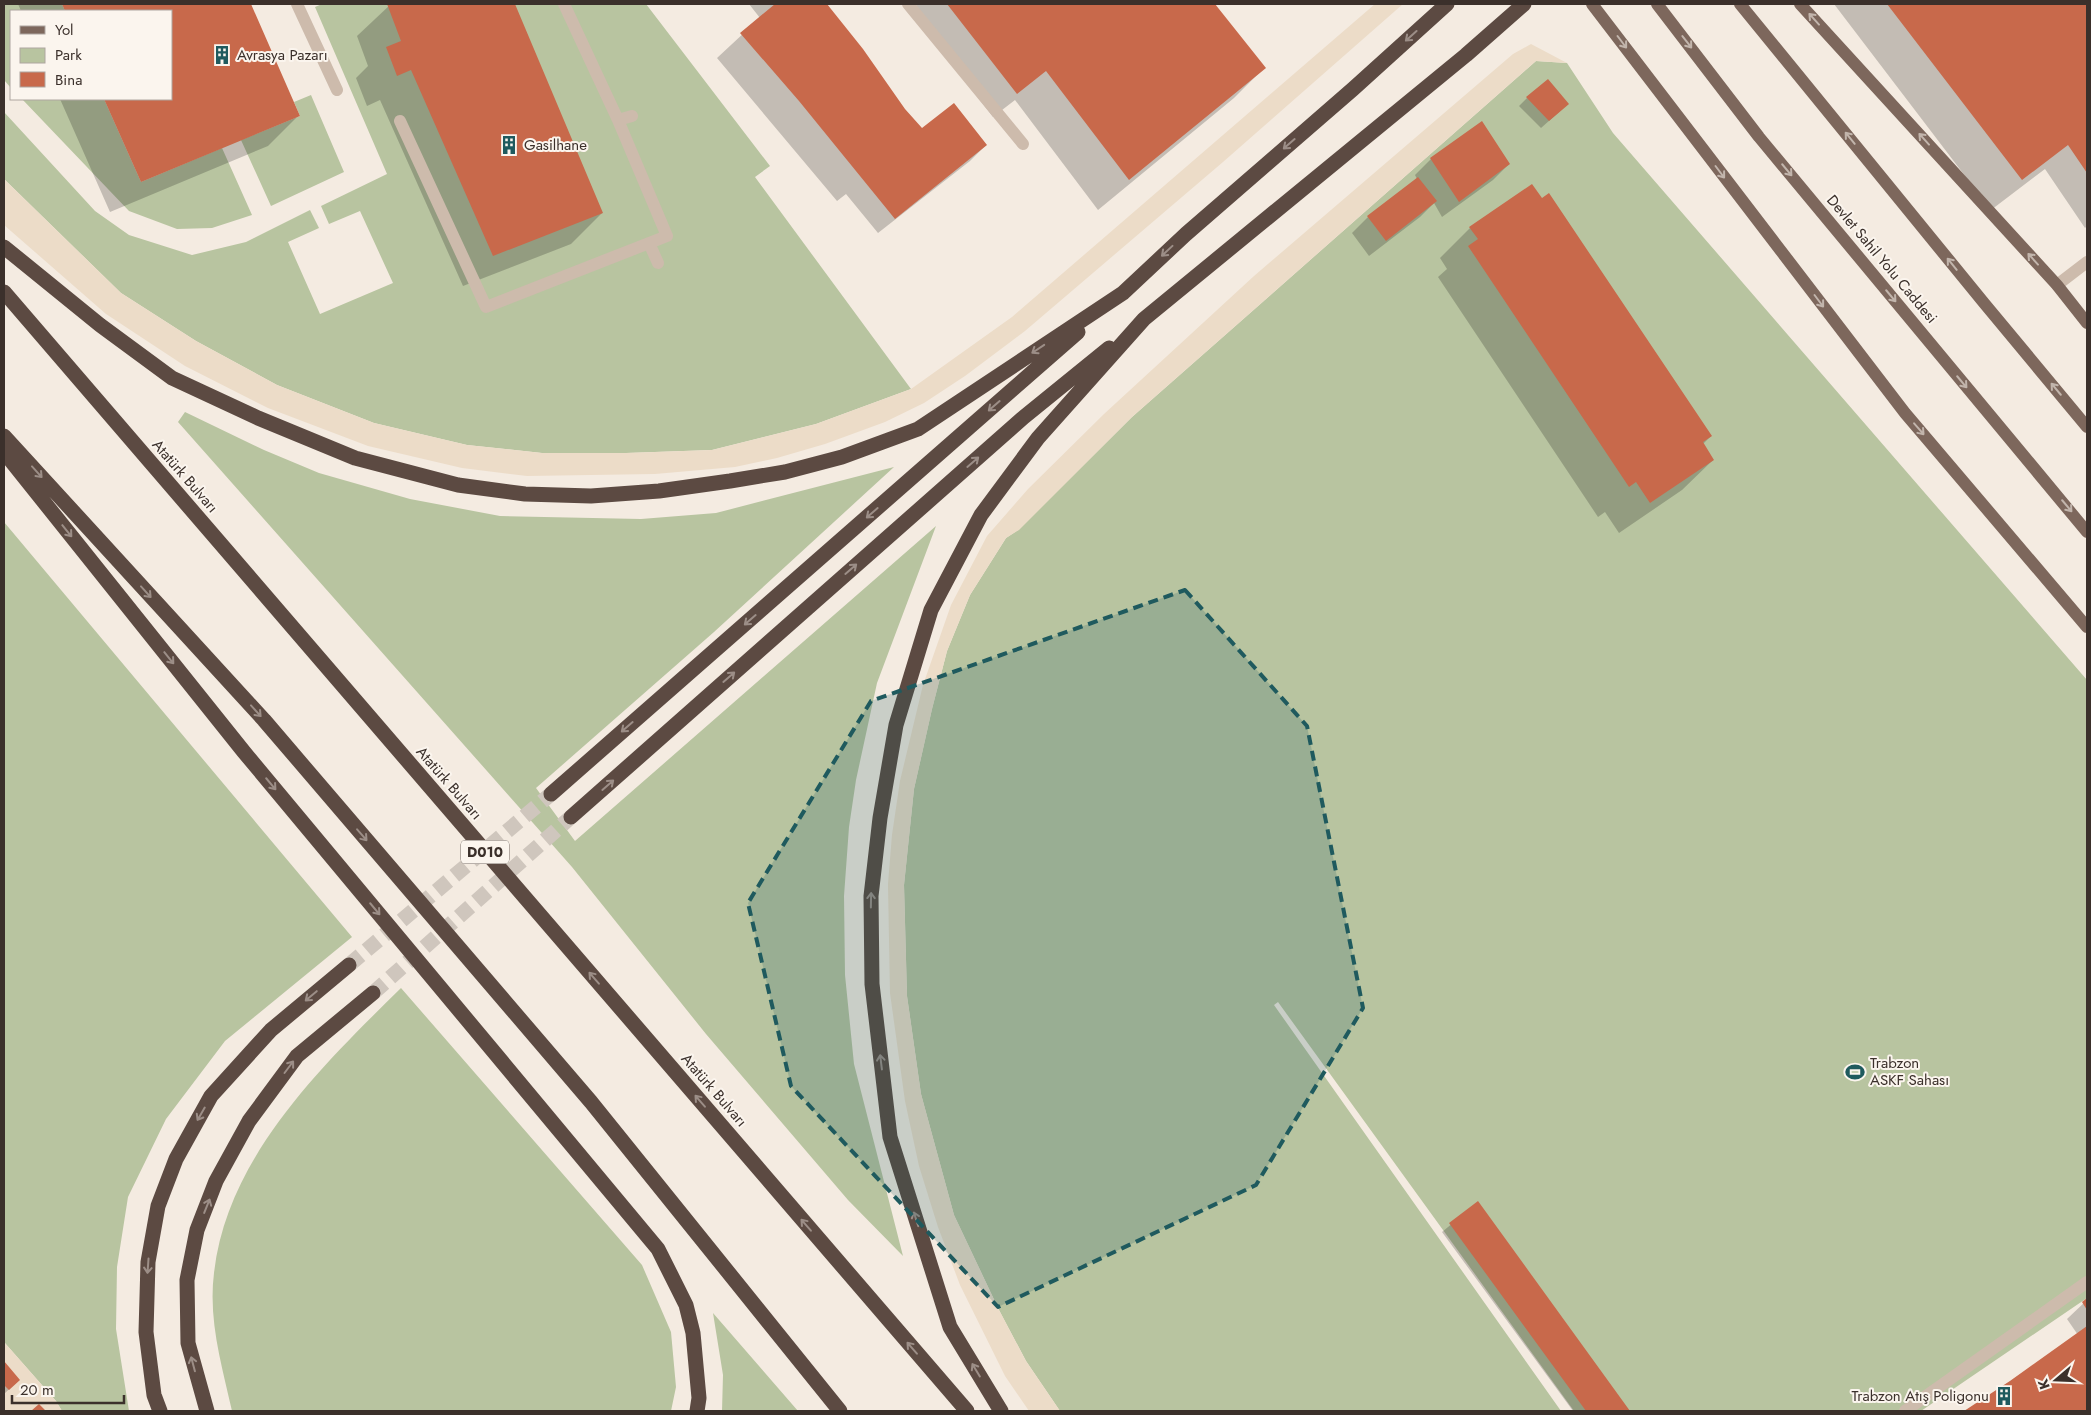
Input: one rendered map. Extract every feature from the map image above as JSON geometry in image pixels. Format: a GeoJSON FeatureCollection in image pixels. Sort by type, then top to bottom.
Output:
{"type":"FeatureCollection","features":[{"type":"Feature","properties":{"kind":"highway"},"geometry":{"type":"LineString","coordinates":[[551,794],[1123,293],[1186,234],[1353,89],[1447,4]]}},
{"type":"Feature","properties":{"kind":"highway"},"geometry":{"type":"LineString","coordinates":[[571,817],[1024,417],[1458,62],[1524,4]]}},
{"type":"Feature","properties":{"kind":"highway"},"geometry":{"type":"LineString","coordinates":[[4,247],[100,325],[172,378],[258,418],[355,458],[458,485],[525,494],[591,496],[659,491],[785,472],[842,457],[918,429],[1123,293]]}},
{"type":"Feature","properties":{"kind":"highway","name":"Atatürk Bulvarı"},"geometry":{"type":"LineString","coordinates":[[4,292],[966,1411]]}},
{"type":"Feature","properties":{"kind":"highway"},"geometry":{"type":"LineString","coordinates":[[1001,1411],[950,1327],[890,1136],[872,984],[871,896],[880,818],[896,725],[931,610],[976,524],[1038,438],[1144,319]]}},
{"type":"Feature","properties":{"kind":"highway"},"geometry":{"type":"LineString","coordinates":[[4,436],[277,735],[591,1102],[840,1411]]}},
{"type":"Feature","properties":{"kind":"highway"},"geometry":{"type":"LineString","coordinates":[[4,452],[244,752],[658,1249],[686,1305],[693,1333],[699,1398],[697,1411]]}},
{"type":"Feature","properties":{"kind":"highway"},"geometry":{"type":"LineString","coordinates":[[160,1411],[154,1395],[146,1332],[148,1262],[158,1206],[176,1158],[212,1096],[271,1030],[348,965]]}},
{"type":"Feature","properties":{"kind":"highway"},"geometry":{"type":"LineString","coordinates":[[207,1411],[188,1343],[187,1280],[197,1230],[216,1181],[248,1121],[297,1056],[373,993]]}},
{"type":"Feature","properties":{"kind":"main road"},"geometry":{"type":"LineString","coordinates":[[1592,4],[1905,413],[2087,627]]}},
{"type":"Feature","properties":{"kind":"main road","name":"Devlet Sahil Yolu Caddesi"},"geometry":{"type":"LineString","coordinates":[[1657,4],[1759,137],[2087,532]]}},
{"type":"Feature","properties":{"kind":"main road"},"geometry":{"type":"LineString","coordinates":[[1740,4],[2087,427]]}},
{"type":"Feature","properties":{"kind":"main road"},"geometry":{"type":"LineString","coordinates":[[1800,4],[2057,285],[2087,323]]}},
{"type":"Feature","properties":{"kind":"street"},"geometry":{"type":"LineString","coordinates":[[296,4],[338,90]]}},
{"type":"Feature","properties":{"kind":"street"},"geometry":{"type":"LineString","coordinates":[[400,121],[486,307],[667,236],[618,120],[564,4]]}},
{"type":"Feature","properties":{"kind":"street"},"geometry":{"type":"LineString","coordinates":[[908,4],[1023,144]]}},
{"type":"Feature","properties":{"kind":"street"},"geometry":{"type":"LineString","coordinates":[[618,120],[632,116]]}},
{"type":"Feature","properties":{"kind":"street"},"geometry":{"type":"LineString","coordinates":[[649,243],[658,263]]}},
{"type":"Feature","properties":{"kind":"street"},"geometry":{"type":"LineString","coordinates":[[2057,285],[2087,262]]}},
{"type":"Feature","properties":{"kind":"street"},"geometry":{"type":"LineString","coordinates":[[1905,1411],[2087,1282]]}},
{"type":"Feature","properties":{"kind":"highlighted area"},"geometry":{"type":"Polygon","coordinates":[[[1185,590],[1307,726],[1363,1008],[1256,1185],[998,1307],[791,1086],[748,903],[871,701],[1185,590]]]}},
{"type":"Feature","properties":{"kind":"green space"},"geometry":{"type":"Polygon","coordinates":[[[4,4],[62,4],[65,10],[10,10],[10,87],[4,80],[4,4]]]}},
{"type":"Feature","properties":{"kind":"green space"},"geometry":{"type":"Polygon","coordinates":[[[322,4],[646,4],[770,166],[755,177],[911,389],[816,424],[712,450],[542,453],[467,445],[374,423],[277,385],[196,341],[121,293],[4,179],[4,112],[95,211],[129,235],[192,255],[246,242],[310,210],[319,228],[288,242],[320,314],[393,283],[360,211],[329,224],[321,206],[387,174],[315,7],[322,4]]]}},
{"type":"Feature","properties":{"kind":"green space"},"geometry":{"type":"Polygon","coordinates":[[[1536,61],[1567,63],[1613,133],[2087,680],[2087,1298],[1921,1411],[1574,1411],[1278,1002],[1274,1005],[1561,1411],[1060,1411],[1026,1361],[999,1310],[954,1215],[921,1094],[907,996],[904,885],[914,789],[947,651],[970,595],[1006,538],[1018,530],[1132,417],[1536,61]]]}},
{"type":"Feature","properties":{"kind":"green space"},"geometry":{"type":"Polygon","coordinates":[[[311,95],[344,172],[271,206],[241,140],[300,116],[294,102],[311,95]]]}},
{"type":"Feature","properties":{"kind":"green space"},"geometry":{"type":"Polygon","coordinates":[[[23,100],[104,100],[141,182],[222,148],[252,215],[212,228],[177,229],[129,211],[23,100]]]}},
{"type":"Feature","properties":{"kind":"green space"},"geometry":{"type":"Polygon","coordinates":[[[185,412],[264,450],[319,473],[410,499],[500,516],[641,519],[716,513],[894,467],[714,632],[536,788],[575,841],[936,526],[877,683],[856,780],[849,827],[844,896],[845,975],[854,1064],[903,1256],[848,1200],[706,1034],[572,867],[178,422],[185,412]]]}},
{"type":"Feature","properties":{"kind":"green space"},"geometry":{"type":"Polygon","coordinates":[[[4,522],[352,937],[225,1041],[166,1119],[128,1197],[117,1267],[116,1329],[129,1411],[62,1411],[56,1401],[4,1342],[4,522]]]}},
{"type":"Feature","properties":{"kind":"green space"},"geometry":{"type":"Polygon","coordinates":[[[401,988],[642,1265],[671,1332],[676,1387],[671,1411],[232,1411],[214,1325],[213,1291],[214,1273],[223,1231],[238,1190],[258,1152],[283,1116],[340,1049],[401,988]]]}},
{"type":"Feature","properties":{"kind":"green space"},"geometry":{"type":"Polygon","coordinates":[[[713,1313],[798,1411],[722,1411],[723,1375],[713,1313]]]}},
{"type":"Feature","properties":{"kind":"shaded area"},"geometry":{"type":"Polygon","coordinates":[[[1375,4],[1403,4],[1223,162],[1025,331],[965,376],[924,403],[885,422],[825,444],[777,458],[735,467],[655,474],[527,476],[462,468],[368,446],[268,408],[185,366],[106,314],[4,225],[4,179],[121,293],[196,341],[277,385],[374,423],[467,445],[542,453],[712,450],[816,424],[911,389],[1012,317],[1375,4]]]}},
{"type":"Feature","properties":{"kind":"shaded area"},"geometry":{"type":"Polygon","coordinates":[[[1531,44],[1567,63],[1536,61],[1132,417],[1019,530],[1006,538],[970,595],[947,651],[914,789],[904,885],[907,996],[921,1094],[954,1215],[999,1310],[1026,1361],[1060,1411],[1029,1411],[1005,1376],[960,1285],[938,1227],[919,1166],[905,1101],[890,993],[888,884],[892,835],[900,781],[923,685],[951,605],[987,536],[1028,489],[1104,414],[1254,276],[1513,54],[1531,44]]]}},
{"type":"Feature","properties":{"kind":"shaded area"},"geometry":{"type":"Polygon","coordinates":[[[4,1342],[56,1401],[62,1411],[4,1411],[4,1342]]]}},
{"type":"Feature","properties":{"kind":"building","name":"Avrasya Pazarı"},"geometry":{"type":"Polygon","coordinates":[[[62,4],[251,4],[300,116],[141,182],[104,100],[172,100],[172,10],[65,10],[62,4]]]}},
{"type":"Feature","properties":{"kind":"building","name":"Gasilhane"},"geometry":{"type":"Polygon","coordinates":[[[387,4],[515,4],[603,213],[493,256],[411,70],[397,76],[386,47],[401,41],[387,4]]]}},
{"type":"Feature","properties":{"kind":"building"},"geometry":{"type":"Polygon","coordinates":[[[775,4],[827,4],[863,49],[905,109],[922,128],[954,103],[987,145],[895,219],[799,101],[740,33],[775,4]]]}},
{"type":"Feature","properties":{"kind":"building"},"geometry":{"type":"Polygon","coordinates":[[[947,4],[1215,4],[1266,68],[1129,180],[1046,71],[1017,94],[947,4]]]}},
{"type":"Feature","properties":{"kind":"building"},"geometry":{"type":"Polygon","coordinates":[[[1887,4],[2087,4],[2087,173],[2068,145],[2022,180],[1887,4]]]}},
{"type":"Feature","properties":{"kind":"building"},"geometry":{"type":"Polygon","coordinates":[[[1548,79],[1569,104],[1549,121],[1526,97],[1548,79]]]}},
{"type":"Feature","properties":{"kind":"building"},"geometry":{"type":"Polygon","coordinates":[[[1482,121],[1510,164],[1459,202],[1430,158],[1482,121]]]}},
{"type":"Feature","properties":{"kind":"building"},"geometry":{"type":"Polygon","coordinates":[[[1418,177],[1437,201],[1386,241],[1367,216],[1418,177]]]}},
{"type":"Feature","properties":{"kind":"building"},"geometry":{"type":"Polygon","coordinates":[[[1532,184],[1542,198],[1549,193],[1712,436],[1703,442],[1714,460],[1650,503],[1636,482],[1629,487],[1468,246],[1478,239],[1469,227],[1532,184]]]}},
{"type":"Feature","properties":{"kind":"building"},"geometry":{"type":"Polygon","coordinates":[[[1478,1201],[1630,1411],[1586,1411],[1449,1223],[1478,1201]]]}},
{"type":"Feature","properties":{"kind":"building"},"geometry":{"type":"Polygon","coordinates":[[[2087,1298],[2087,1310],[2082,1302],[2087,1298]]]}},
{"type":"Feature","properties":{"kind":"building"},"geometry":{"type":"Polygon","coordinates":[[[2087,1326],[2087,1411],[1964,1411],[2010,1381],[2087,1326]]]}},
{"type":"Feature","properties":{"kind":"building"},"geometry":{"type":"Polygon","coordinates":[[[4,1361],[20,1380],[9,1390],[4,1385],[4,1361]]]}},
{"type":"Feature","properties":{"kind":"building"},"geometry":{"type":"Polygon","coordinates":[[[39,1404],[46,1411],[31,1411],[39,1404]]]}},
{"type":"Feature","properties":{"kind":"tunnel"},"geometry":{"type":"LineString","coordinates":[[349,965],[551,794]]}},
{"type":"Feature","properties":{"kind":"tunnel"},"geometry":{"type":"LineString","coordinates":[[373,993],[571,817]]}},
{"type":"Feature","properties":{"kind":"place","name":"Avrasya Pazarı"},"geometry":{"type":"Point","coordinates":[222,55]}},
{"type":"Feature","properties":{"kind":"place","name":"Gasilhane"},"geometry":{"type":"Point","coordinates":[509,145]}},
{"type":"Feature","properties":{"kind":"place","name":"Trabzon ASKF Sahası"},"geometry":{"type":"Point","coordinates":[1855,1072]}},
{"type":"Feature","properties":{"kind":"place","name":"Trabzon Atış Poligonu"},"geometry":{"type":"Point","coordinates":[2004,1396]}}]}
